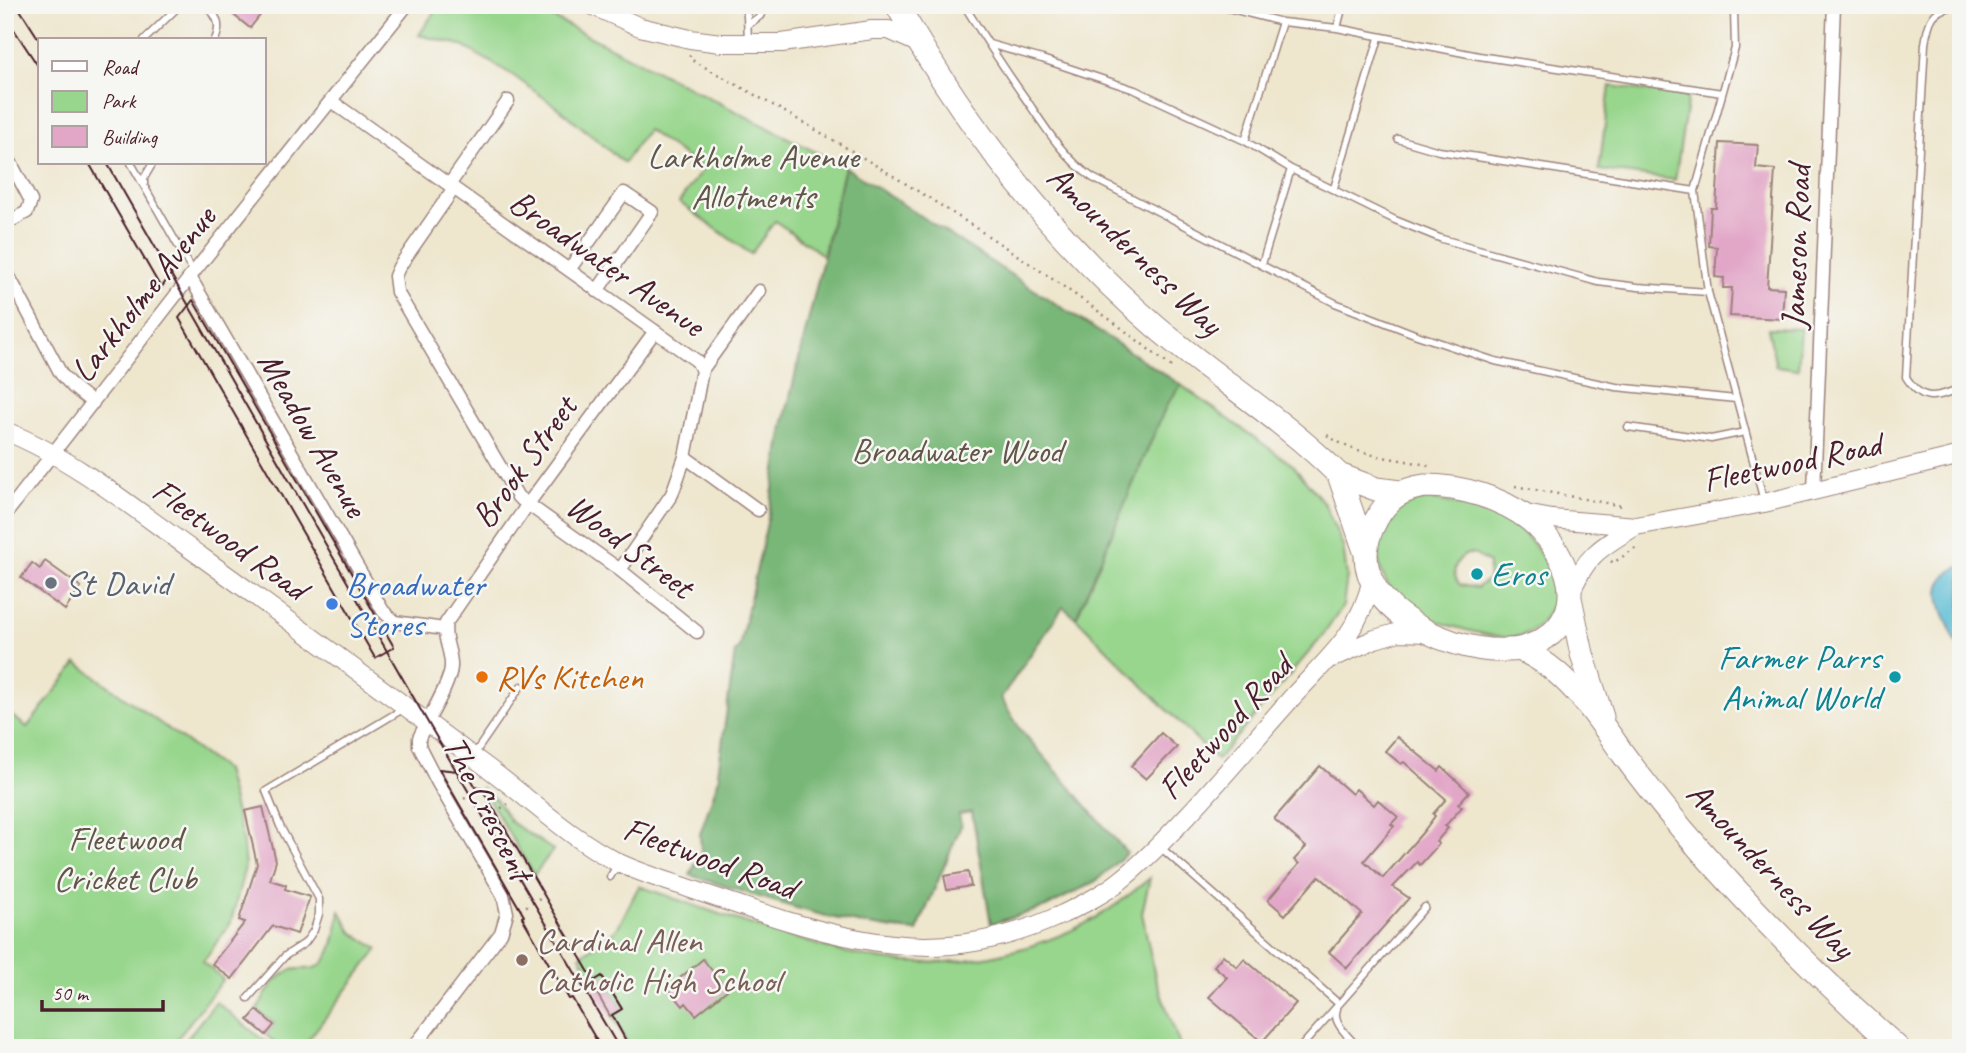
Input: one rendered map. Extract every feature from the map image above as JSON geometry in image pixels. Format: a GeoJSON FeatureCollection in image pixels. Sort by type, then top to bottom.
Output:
{"type":"FeatureCollection","features":[{"type":"Feature","properties":{"kind":"highway","name":"Amounderness Way"},"geometry":{"type":"LineString","coordinates":[[897,5],[918,43],[1000,164],[1093,269],[1158,328],[1339,475],[1376,489],[1400,492]]}},
{"type":"Feature","properties":{"kind":"highway"},"geometry":{"type":"LineString","coordinates":[[1339,475],[1366,553],[1372,579],[1379,594],[1399,615],[1429,633],[1457,643],[1494,651],[1521,650],[1544,640],[1566,615],[1570,597],[1568,578],[1559,552],[1542,531],[1520,513],[1489,498],[1450,488],[1425,486],[1400,492],[1376,520],[1367,541],[1366,553]]}},
{"type":"Feature","properties":{"kind":"highway","name":"Amounderness Way"},"geometry":{"type":"LineString","coordinates":[[1570,597],[1586,665],[1605,727]]}},
{"type":"Feature","properties":{"kind":"highway","name":"Amounderness Way"},"geometry":{"type":"LineString","coordinates":[[1521,650],[1544,660],[1554,669],[1605,727],[1648,788],[1734,886],[1818,975],[1899,1048]]}},
{"type":"Feature","properties":{"kind":"street","name":"Larkholme Avenue"},"geometry":{"type":"LineString","coordinates":[[5,515],[191,275],[407,5]]}},
{"type":"Feature","properties":{"kind":"street"},"geometry":{"type":"LineString","coordinates":[[591,5],[640,27],[690,39],[748,45],[889,30],[918,43]]}},
{"type":"Feature","properties":{"kind":"street","name":"Jameson Road"},"geometry":{"type":"LineString","coordinates":[[1814,491],[1834,5]]}},
{"type":"Feature","properties":{"kind":"street","name":"Broadwater Avenue"},"geometry":{"type":"LineString","coordinates":[[331,101],[697,361],[702,370],[685,457],[672,494],[620,570]]}},
{"type":"Feature","properties":{"kind":"street","name":"Wood Street"},"geometry":{"type":"LineString","coordinates":[[508,101],[399,267],[395,285],[513,491],[698,632]]}},
{"type":"Feature","properties":{"kind":"street"},"geometry":{"type":"LineString","coordinates":[[5,152],[31,201],[27,212],[5,224]]}},
{"type":"Feature","properties":{"kind":"street"},"geometry":{"type":"LineString","coordinates":[[569,270],[624,192],[652,212],[597,291]]}},
{"type":"Feature","properties":{"kind":"street"},"geometry":{"type":"LineString","coordinates":[[5,269],[61,374],[93,403]]}},
{"type":"Feature","properties":{"kind":"street","name":"Meadow Avenue"},"geometry":{"type":"LineString","coordinates":[[191,275],[389,619],[444,629]]}},
{"type":"Feature","properties":{"kind":"street"},"geometry":{"type":"LineString","coordinates":[[702,370],[759,291]]}},
{"type":"Feature","properties":{"kind":"street","name":"Brook Street"},"geometry":{"type":"LineString","coordinates":[[444,629],[450,616],[527,504],[655,331]]}},
{"type":"Feature","properties":{"kind":"street","name":"Fleetwood Road"},"geometry":{"type":"LineString","coordinates":[[5,431],[54,453],[408,706],[576,835],[615,869],[649,875],[813,929],[864,941],[925,947],[977,942],[1039,925],[1084,904],[1118,883],[1159,846],[1294,695],[1331,659],[1361,612],[1372,579]]}},
{"type":"Feature","properties":{"kind":"street","name":"Fleetwood Road"},"geometry":{"type":"LineString","coordinates":[[1520,513],[1552,519],[1636,526],[1764,503],[1961,455]]}},
{"type":"Feature","properties":{"kind":"street"},"geometry":{"type":"LineString","coordinates":[[685,457],[758,510]]}},
{"type":"Feature","properties":{"kind":"street","name":"Fleetwood Road"},"geometry":{"type":"LineString","coordinates":[[1570,597],[1580,573],[1593,554],[1636,526]]}},
{"type":"Feature","properties":{"kind":"street"},"geometry":{"type":"LineString","coordinates":[[427,721],[450,676],[451,664],[444,629]]}},
{"type":"Feature","properties":{"kind":"street","name":"Fleetwood Road"},"geometry":{"type":"LineString","coordinates":[[1331,659],[1375,639],[1399,632],[1429,633]]}},
{"type":"Feature","properties":{"kind":"street","name":"The Crescent"},"geometry":{"type":"LineString","coordinates":[[427,721],[419,738],[419,746],[503,895],[506,918]]}},
{"type":"Feature","properties":{"kind":"street"},"geometry":{"type":"LineString","coordinates":[[413,1048],[494,943],[506,918]]}},
{"type":"Feature","properties":{"kind":"lane"},"geometry":{"type":"LineString","coordinates":[[146,38],[180,5]]}},
{"type":"Feature","properties":{"kind":"lane"},"geometry":{"type":"LineString","coordinates":[[203,5],[214,13],[218,22],[216,38]]}},
{"type":"Feature","properties":{"kind":"lane"},"geometry":{"type":"LineString","coordinates":[[744,5],[748,45]]}},
{"type":"Feature","properties":{"kind":"lane"},"geometry":{"type":"LineString","coordinates":[[748,24],[760,16],[767,5]]}},
{"type":"Feature","properties":{"kind":"lane"},"geometry":{"type":"LineString","coordinates":[[964,5],[1046,130],[1076,167],[1335,303],[1417,335],[1495,361],[1616,387],[1736,399]]}},
{"type":"Feature","properties":{"kind":"lane"},"geometry":{"type":"LineString","coordinates":[[1216,5],[1282,22],[1337,28],[1479,56],[1722,93]]}},
{"type":"Feature","properties":{"kind":"lane"},"geometry":{"type":"LineString","coordinates":[[1337,28],[1343,5]]}},
{"type":"Feature","properties":{"kind":"lane"},"geometry":{"type":"LineString","coordinates":[[1730,5],[1734,10],[1735,48],[1695,191],[1708,292],[1764,503]]}},
{"type":"Feature","properties":{"kind":"lane"},"geometry":{"type":"LineString","coordinates":[[1961,6],[1943,8],[1935,14],[1928,24],[1925,44],[1906,377],[1922,395],[1934,397],[1961,388]]}},
{"type":"Feature","properties":{"kind":"lane"},"geometry":{"type":"LineString","coordinates":[[1245,141],[1282,22]]}},
{"type":"Feature","properties":{"kind":"lane"},"geometry":{"type":"LineString","coordinates":[[1334,188],[1378,38]]}},
{"type":"Feature","properties":{"kind":"lane"},"geometry":{"type":"LineString","coordinates":[[988,44],[1135,90],[1245,141],[1292,169],[1395,220],[1442,239],[1598,282],[1708,292]]}},
{"type":"Feature","properties":{"kind":"lane"},"geometry":{"type":"LineString","coordinates":[[1398,139],[1440,151],[1695,191]]}},
{"type":"Feature","properties":{"kind":"lane"},"geometry":{"type":"LineString","coordinates":[[132,164],[191,275]]}},
{"type":"Feature","properties":{"kind":"lane"},"geometry":{"type":"LineString","coordinates":[[144,186],[144,178],[152,164]]}},
{"type":"Feature","properties":{"kind":"lane"},"geometry":{"type":"LineString","coordinates":[[1262,264],[1292,169]]}},
{"type":"Feature","properties":{"kind":"lane"},"geometry":{"type":"LineString","coordinates":[[1628,427],[1711,439],[1745,432]]}},
{"type":"Feature","properties":{"kind":"lane"},"geometry":{"type":"LineString","coordinates":[[473,757],[521,686]]}},
{"type":"Feature","properties":{"kind":"lane"},"geometry":{"type":"LineString","coordinates":[[248,998],[285,956],[305,943],[320,914],[319,899],[280,826],[266,791],[408,706]]}},
{"type":"Feature","properties":{"kind":"lane"},"geometry":{"type":"LineString","coordinates":[[1159,846],[1339,1004]]}},
{"type":"Feature","properties":{"kind":"lane"},"geometry":{"type":"LineString","coordinates":[[1300,1048],[1425,907]]}},
{"type":"Feature","properties":{"kind":"lane"},"geometry":{"type":"LineString","coordinates":[[1339,1004],[1336,1021],[1358,1048]]}},
{"type":"Feature","properties":{"kind":"path"},"geometry":{"type":"LineString","coordinates":[[690,39],[690,59],[824,134],[976,229],[1107,317],[1180,373]]}},
{"type":"Feature","properties":{"kind":"path"},"geometry":{"type":"LineString","coordinates":[[1325,433],[1356,452],[1437,468]]}},
{"type":"Feature","properties":{"kind":"path"},"geometry":{"type":"LineString","coordinates":[[1509,485],[1632,508]]}},
{"type":"Feature","properties":{"kind":"path"},"geometry":{"type":"LineString","coordinates":[[506,918],[543,896],[538,892]]}},
{"type":"Feature","properties":{"kind":"path"},"geometry":{"type":"LineString","coordinates":[[521,910],[524,916]]}},
{"type":"Feature","properties":{"kind":"green space","name":"Larkholme Avenue Allotments"},"geometry":{"type":"Polygon","coordinates":[[[439,5],[528,5],[845,167],[823,255],[775,221],[751,254],[679,202],[703,169],[647,130],[624,163],[565,113],[511,74],[461,45],[419,35],[439,5]]]}},
{"type":"Feature","properties":{"kind":"green space"},"geometry":{"type":"Polygon","coordinates":[[[1610,86],[1688,96],[1675,180],[1599,170],[1610,86]]]}},
{"type":"Feature","properties":{"kind":"green space","name":"Broadwater Wood"},"geometry":{"type":"Polygon","coordinates":[[[845,167],[1181,385],[1166,406],[1076,618],[1063,607],[1001,698],[1020,729],[1127,853],[1096,881],[1046,907],[991,924],[972,812],[959,814],[961,826],[917,931],[831,917],[690,875],[701,852],[700,834],[720,775],[718,773],[735,652],[739,648],[769,514],[783,426],[845,167]]]}},
{"type":"Feature","properties":{"kind":"green space"},"geometry":{"type":"Polygon","coordinates":[[[1768,328],[1801,329],[1798,369],[1776,366],[1768,328]]]}},
{"type":"Feature","properties":{"kind":"green space"},"geometry":{"type":"Polygon","coordinates":[[[1181,385],[1294,466],[1324,503],[1343,546],[1347,576],[1343,606],[1322,637],[1217,760],[1076,618],[1166,406],[1181,385]]]}},
{"type":"Feature","properties":{"kind":"green space"},"geometry":{"type":"Polygon","coordinates":[[[1427,499],[1463,505],[1498,517],[1524,534],[1544,560],[1553,582],[1551,607],[1542,622],[1520,636],[1496,636],[1446,624],[1426,616],[1393,593],[1384,577],[1378,544],[1383,528],[1393,515],[1407,505],[1427,499]],[[1474,554],[1462,557],[1456,564],[1455,572],[1460,585],[1477,588],[1488,579],[1489,563],[1474,554]]]}},
{"type":"Feature","properties":{"kind":"green space","name":"Fleetwood Cricket Club"},"geometry":{"type":"Polygon","coordinates":[[[77,663],[225,770],[242,837],[245,867],[231,922],[203,962],[223,979],[170,1048],[5,1048],[5,711],[27,727],[77,663]]]}},
{"type":"Feature","properties":{"kind":"green space"},"geometry":{"type":"Polygon","coordinates":[[[481,787],[497,801],[511,822],[553,850],[534,875],[481,787]]]}},
{"type":"Feature","properties":{"kind":"green space"},"geometry":{"type":"Polygon","coordinates":[[[1150,878],[1142,913],[1155,977],[1181,1048],[630,1048],[612,1015],[622,1009],[602,977],[594,981],[580,956],[617,929],[639,886],[839,951],[871,958],[931,963],[987,957],[1043,942],[1094,918],[1150,878]]]}},
{"type":"Feature","properties":{"kind":"green space"},"geometry":{"type":"Polygon","coordinates":[[[340,911],[352,932],[378,949],[302,1048],[282,1048],[266,1035],[274,1024],[257,1010],[269,989],[282,975],[321,965],[333,944],[340,911]]]}},
{"type":"Feature","properties":{"kind":"green space"},"geometry":{"type":"Polygon","coordinates":[[[216,1002],[273,1048],[179,1048],[216,1002]]]}},
{"type":"Feature","properties":{"kind":"water"},"geometry":{"type":"Polygon","coordinates":[[[1961,566],[1961,650],[1944,615],[1939,591],[1945,577],[1961,566]]]}},
{"type":"Feature","properties":{"kind":"building"},"geometry":{"type":"Polygon","coordinates":[[[221,5],[268,5],[250,28],[221,5]]]}},
{"type":"Feature","properties":{"kind":"building"},"geometry":{"type":"Polygon","coordinates":[[[1720,143],[1758,145],[1756,168],[1775,170],[1767,287],[1784,288],[1782,319],[1730,316],[1732,288],[1723,288],[1724,278],[1715,277],[1717,247],[1709,246],[1711,208],[1716,208],[1720,143]]]}},
{"type":"Feature","properties":{"kind":"building","name":"St David"},"geometry":{"type":"Polygon","coordinates":[[[45,561],[81,587],[65,610],[21,578],[32,563],[40,569],[45,561]]]}},
{"type":"Feature","properties":{"kind":"building"},"geometry":{"type":"Polygon","coordinates":[[[1161,733],[1177,747],[1146,779],[1131,766],[1161,733]]]}},
{"type":"Feature","properties":{"kind":"building"},"geometry":{"type":"Polygon","coordinates":[[[1397,737],[1439,771],[1442,767],[1469,792],[1458,804],[1462,807],[1445,826],[1448,828],[1436,842],[1439,844],[1420,865],[1417,862],[1393,887],[1409,898],[1347,968],[1329,952],[1362,914],[1319,876],[1285,915],[1268,900],[1299,864],[1294,860],[1306,847],[1274,819],[1320,766],[1352,794],[1356,789],[1374,805],[1378,800],[1398,817],[1391,824],[1394,826],[1364,861],[1383,878],[1423,832],[1446,799],[1404,762],[1401,764],[1385,751],[1397,737]]]}},
{"type":"Feature","properties":{"kind":"building"},"geometry":{"type":"Polygon","coordinates":[[[263,807],[276,861],[270,880],[286,885],[285,889],[310,897],[297,934],[273,926],[232,979],[212,964],[245,922],[239,920],[257,864],[245,811],[263,807]]]}},
{"type":"Feature","properties":{"kind":"building"},"geometry":{"type":"Polygon","coordinates":[[[968,872],[971,886],[947,890],[944,876],[968,872]]]}},
{"type":"Feature","properties":{"kind":"building"},"geometry":{"type":"Polygon","coordinates":[[[1223,955],[1237,967],[1244,959],[1296,1003],[1262,1042],[1209,997],[1227,977],[1214,966],[1223,955]]]}},
{"type":"Feature","properties":{"kind":"building"},"geometry":{"type":"Polygon","coordinates":[[[703,959],[727,990],[696,1015],[686,1003],[683,1006],[668,988],[703,959]]]}},
{"type":"Feature","properties":{"kind":"building"},"geometry":{"type":"Polygon","coordinates":[[[602,976],[622,1009],[610,1016],[591,983],[602,976]]]}},
{"type":"Feature","properties":{"kind":"building"},"geometry":{"type":"Polygon","coordinates":[[[257,1010],[274,1025],[266,1035],[248,1020],[257,1010]]]}},
{"type":"Feature","properties":{"kind":"tram line"},"geometry":{"type":"LineString","coordinates":[[17,5],[38,38]]}},
{"type":"Feature","properties":{"kind":"tram line"},"geometry":{"type":"LineString","coordinates":[[5,16],[38,66]]}},
{"type":"Feature","properties":{"kind":"tram line"},"geometry":{"type":"LineString","coordinates":[[90,164],[161,288],[175,269]]}},
{"type":"Feature","properties":{"kind":"tram line"},"geometry":{"type":"LineString","coordinates":[[108,164],[427,721],[619,1048]]}},
{"type":"Feature","properties":{"kind":"tram line"},"geometry":{"type":"LineString","coordinates":[[193,300],[394,647],[375,658],[179,318],[193,300]]}},
{"type":"Feature","properties":{"kind":"tram line"},"geometry":{"type":"LineString","coordinates":[[439,769],[467,772],[477,789],[481,787],[594,981],[602,976],[622,1009],[612,1015],[630,1048]]}},
{"type":"Feature","properties":{"kind":"tram line"},"geometry":{"type":"LineString","coordinates":[[439,769],[569,999],[572,998],[601,1048]]}},
{"type":"Feature","properties":{"kind":"place","name":"Eros"},"geometry":{"type":"Point","coordinates":[1477,574]}},
{"type":"Feature","properties":{"kind":"place","name":"St David"},"geometry":{"type":"Point","coordinates":[51,583]}},
{"type":"Feature","properties":{"kind":"place","name":"Broadwater Stores"},"geometry":{"type":"Point","coordinates":[332,604]}},
{"type":"Feature","properties":{"kind":"place","name":"RVs Kitchen"},"geometry":{"type":"Point","coordinates":[482,677]}},
{"type":"Feature","properties":{"kind":"place","name":"Farmer Parrs Animal World"},"geometry":{"type":"Point","coordinates":[1895,677]}},
{"type":"Feature","properties":{"kind":"place","name":"Cardinal Allen Catholic High School"},"geometry":{"type":"Point","coordinates":[522,960]}}]}
